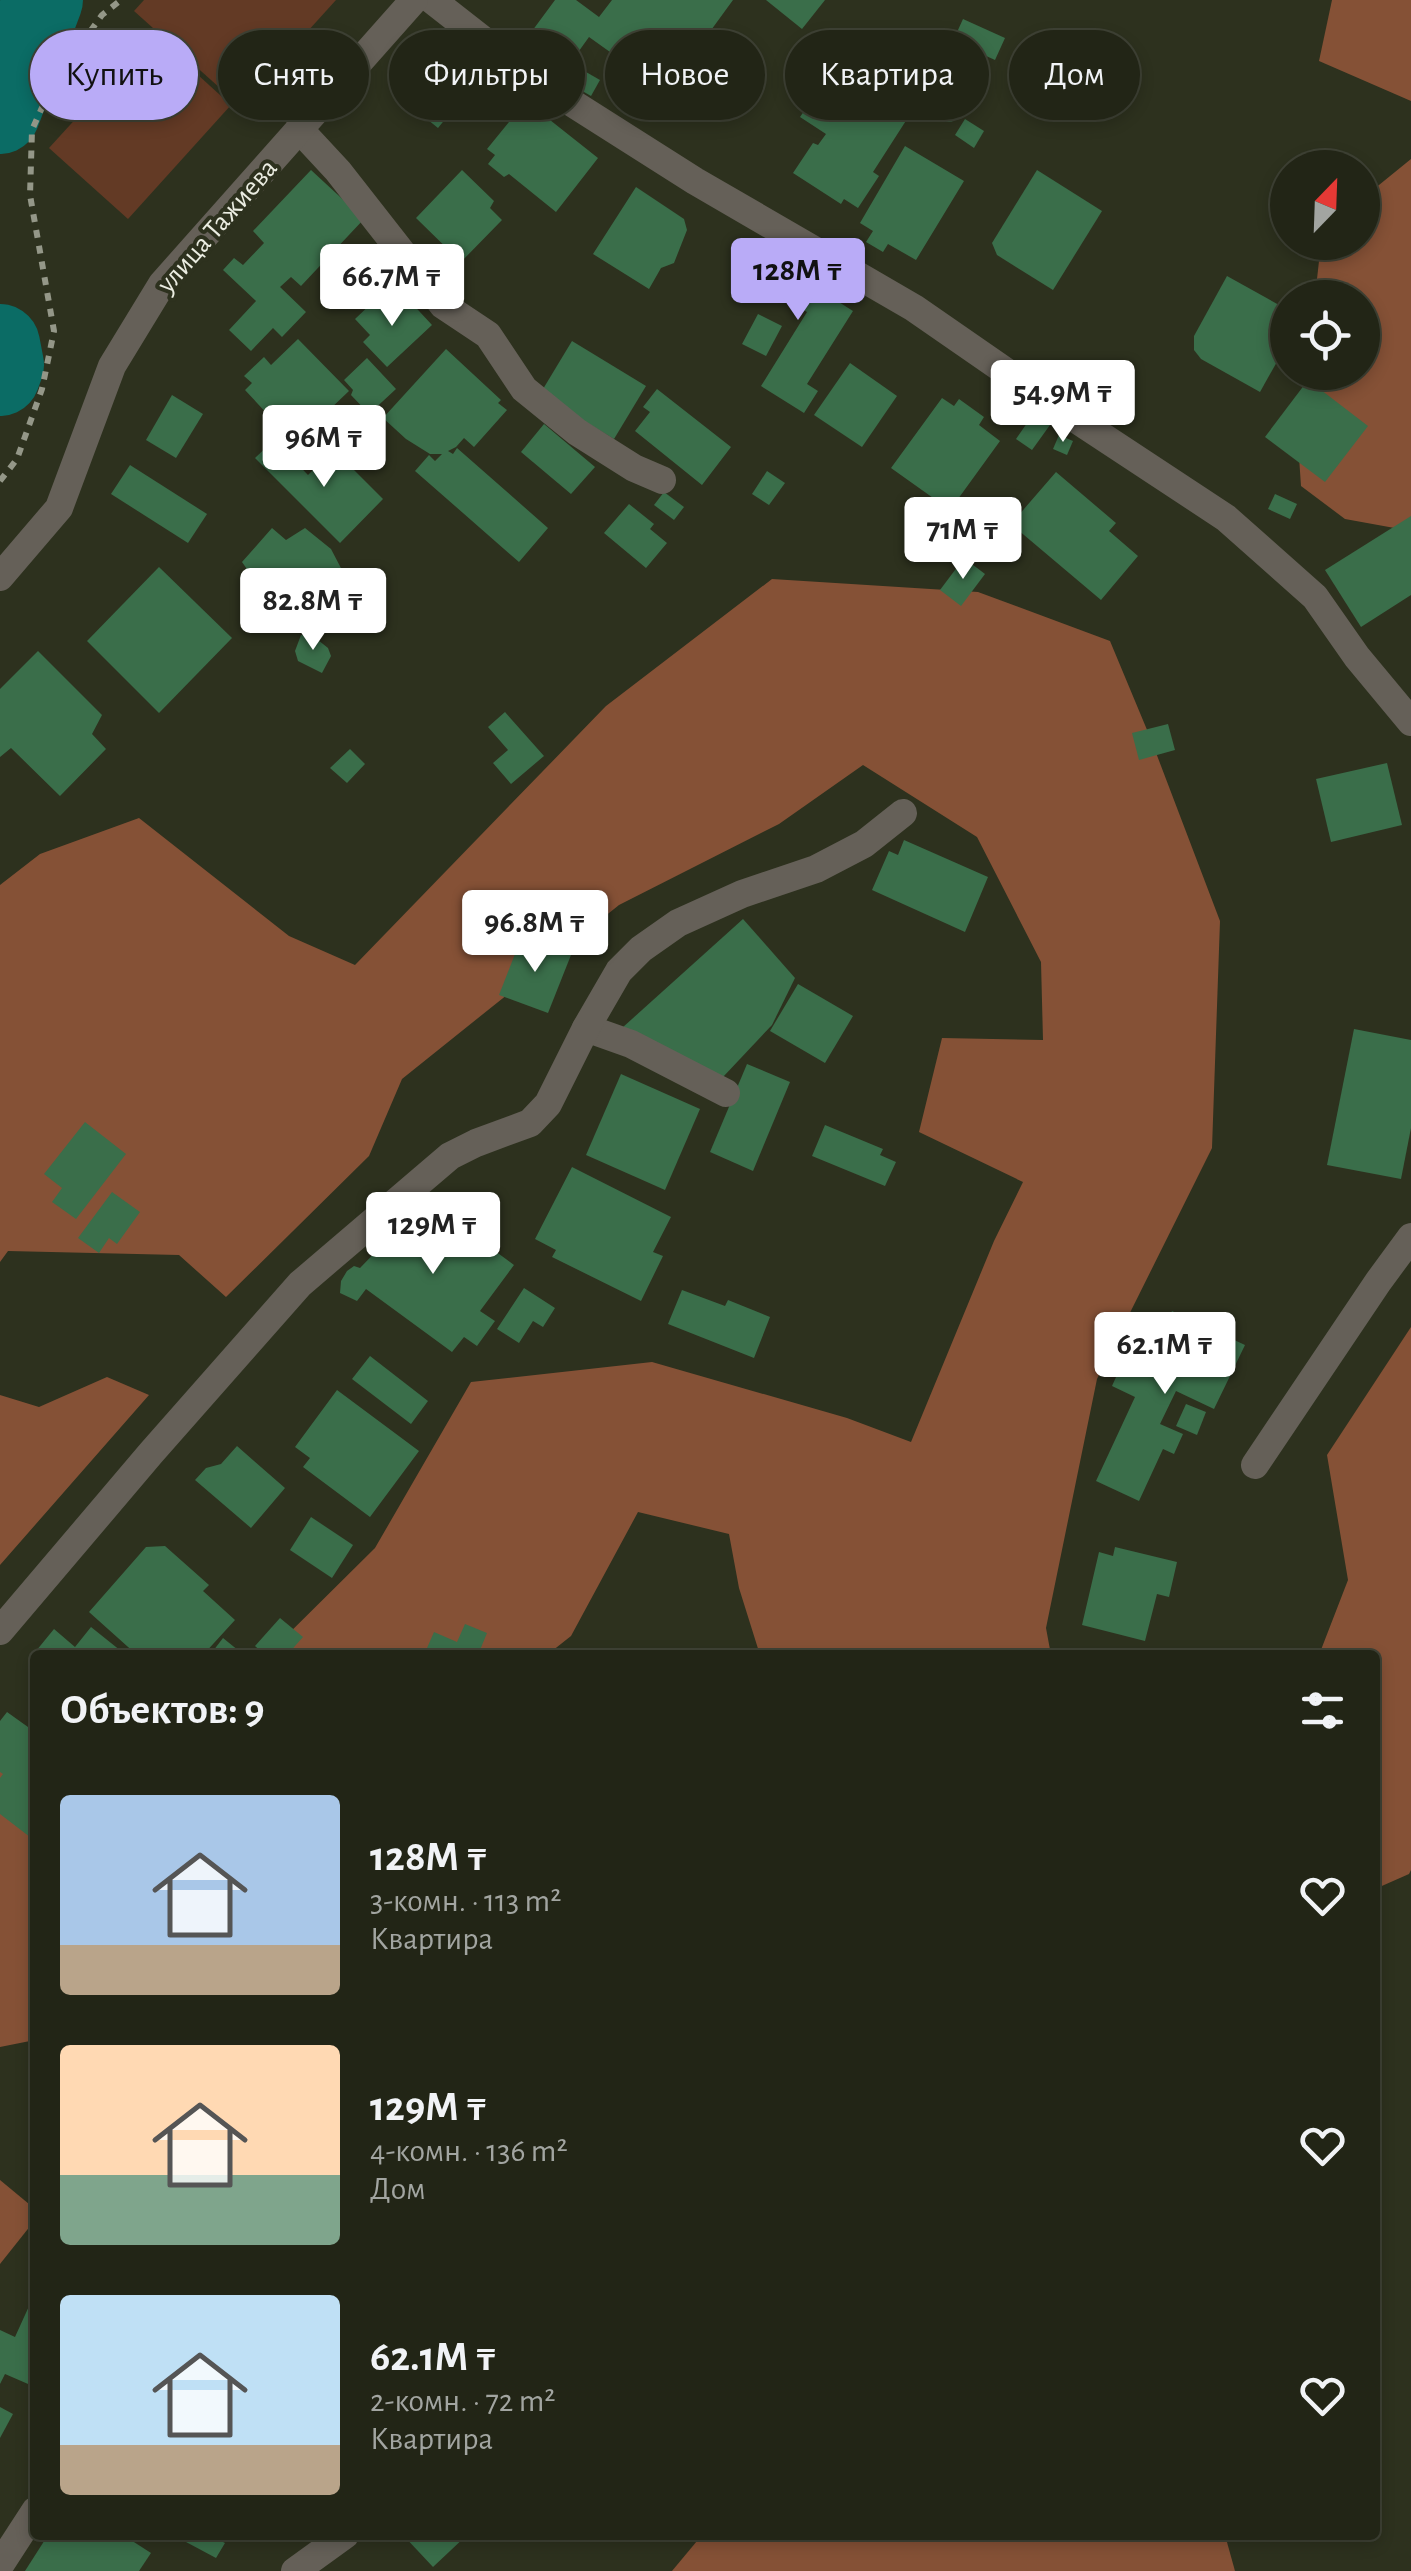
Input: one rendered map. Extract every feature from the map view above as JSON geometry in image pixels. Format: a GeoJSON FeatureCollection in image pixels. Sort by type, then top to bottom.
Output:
{"type":"FeatureCollection","features":[{"type":"Feature","properties":{"kind":"street","name":"улица Тажиева"},"geometry":{"type":"LineString","coordinates":[[0,577],[59,508],[112,366],[162,284],[414,0]]}},
{"type":"Feature","properties":{"kind":"street"},"geometry":{"type":"LineString","coordinates":[[432,0],[528,74],[696,182],[914,308],[1226,518],[1315,598],[1411,722]]}},
{"type":"Feature","properties":{"kind":"street"},"geometry":{"type":"LineString","coordinates":[[299,129],[443,305],[488,335],[524,389],[577,432],[634,468],[662,480]]}},
{"type":"Feature","properties":{"kind":"street"},"geometry":{"type":"LineString","coordinates":[[0,1631],[300,1284],[450,1156],[530,1123],[548,1104],[619,971],[641,949],[678,923],[742,894],[816,868],[864,844],[903,813]]}},
{"type":"Feature","properties":{"kind":"street"},"geometry":{"type":"LineString","coordinates":[[586,1028],[631,1044],[726,1093]]}},
{"type":"Feature","properties":{"kind":"street"},"geometry":{"type":"LineString","coordinates":[[1254,1464],[1411,1238]]}},
{"type":"Feature","properties":{"kind":"street"},"geometry":{"type":"LineString","coordinates":[[0,2564],[30,2519]]}},
{"type":"Feature","properties":{"kind":"street"},"geometry":{"type":"LineString","coordinates":[[295,2571],[338,2540]]}},
{"type":"Feature","properties":{"kind":"path"},"geometry":{"type":"LineString","coordinates":[[0,481],[17,458],[42,388],[54,331],[30,195],[32,130],[52,85],[102,15],[121,0]]}},
{"type":"Feature","properties":{"kind":"shaded area"},"geometry":{"type":"Polygon","coordinates":[[[144,0],[336,0],[309,30],[218,30],[218,86],[198,68],[198,30],[155,30],[134,11],[144,0]]]}},
{"type":"Feature","properties":{"kind":"shaded area"},"geometry":{"type":"Polygon","coordinates":[[[1332,0],[1411,0],[1411,101],[1319,61],[1332,0]]]}},
{"type":"Feature","properties":{"kind":"shaded area"},"geometry":{"type":"Polygon","coordinates":[[[198,75],[218,93],[218,119],[128,219],[49,148],[75,120],[198,120],[198,75]]]}},
{"type":"Feature","properties":{"kind":"shaded area"},"geometry":{"type":"Polygon","coordinates":[[[1411,159],[1411,531],[1345,519],[1301,486],[1298,442],[1304,390],[1380,390],[1380,280],[1317,280],[1319,260],[1380,260],[1380,184],[1411,159]]]}},
{"type":"Feature","properties":{"kind":"shaded area"},"geometry":{"type":"Polygon","coordinates":[[[772,579],[978,592],[1110,641],[1220,921],[1212,1148],[1097,1379],[1046,1628],[1050,1650],[758,1650],[739,1588],[729,1534],[638,1512],[571,1636],[553,1650],[272,1650],[375,1548],[471,1382],[652,1362],[847,1418],[911,1442],[994,1241],[1023,1182],[919,1132],[942,1038],[1043,1040],[1041,962],[977,837],[863,765],[779,824],[619,905],[402,1079],[369,1156],[226,1297],[179,1255],[8,1251],[0,1262],[0,885],[40,854],[139,818],[289,936],[355,965],[606,706],[772,579]]]}},
{"type":"Feature","properties":{"kind":"shaded area"},"geometry":{"type":"Polygon","coordinates":[[[1411,1327],[1411,1870],[1380,1887],[1380,1650],[1321,1650],[1348,1580],[1327,1455],[1411,1327]]]}},
{"type":"Feature","properties":{"kind":"shaded area"},"geometry":{"type":"Polygon","coordinates":[[[107,1377],[149,1395],[0,1565],[0,1395],[39,1407],[107,1377]]]}},
{"type":"Feature","properties":{"kind":"shaded area"},"geometry":{"type":"Polygon","coordinates":[[[0,1765],[30,1770],[30,2041],[0,2047],[0,1765]]]}},
{"type":"Feature","properties":{"kind":"shaded area"},"geometry":{"type":"Polygon","coordinates":[[[0,2180],[30,2205],[30,2226],[0,2264],[0,2180]]]}},
{"type":"Feature","properties":{"kind":"shaded area"},"geometry":{"type":"Polygon","coordinates":[[[698,2540],[1226,2540],[1235,2571],[672,2571],[698,2540]]]}},
{"type":"Feature","properties":{"kind":"building"},"geometry":{"type":"Polygon","coordinates":[[[555,0],[576,0],[599,17],[612,0],[733,0],[711,30],[605,30],[605,48],[589,37],[585,43],[585,30],[533,30],[555,0]]]}},
{"type":"Feature","properties":{"kind":"building"},"geometry":{"type":"Polygon","coordinates":[[[766,0],[825,0],[802,29],[766,0]]]}},
{"type":"Feature","properties":{"kind":"building"},"geometry":{"type":"Polygon","coordinates":[[[963,19],[987,30],[958,30],[963,19]]]}},
{"type":"Feature","properties":{"kind":"building"},"geometry":{"type":"Polygon","coordinates":[[[989,31],[1005,38],[995,60],[989,57],[989,31]]]}},
{"type":"Feature","properties":{"kind":"building"},"geometry":{"type":"Polygon","coordinates":[[[585,71],[600,80],[591,96],[585,93],[585,71]]]}},
{"type":"Feature","properties":{"kind":"building"},"geometry":{"type":"Polygon","coordinates":[[[428,120],[444,120],[438,128],[428,120]]]}},
{"type":"Feature","properties":{"kind":"building"},"geometry":{"type":"Polygon","coordinates":[[[511,120],[550,120],[598,158],[556,212],[509,174],[504,177],[488,164],[495,155],[487,149],[511,120]]]}},
{"type":"Feature","properties":{"kind":"building"},"geometry":{"type":"Polygon","coordinates":[[[805,120],[906,120],[873,172],[879,176],[858,208],[844,199],[841,204],[793,173],[813,143],[818,145],[826,134],[805,120]]]}},
{"type":"Feature","properties":{"kind":"building"},"geometry":{"type":"Polygon","coordinates":[[[964,120],[984,131],[974,148],[955,135],[964,120]]]}},
{"type":"Feature","properties":{"kind":"building"},"geometry":{"type":"Polygon","coordinates":[[[905,146],[964,181],[916,260],[888,244],[883,252],[866,242],[873,231],[860,223],[905,146]]]}},
{"type":"Feature","properties":{"kind":"building"},"geometry":{"type":"Polygon","coordinates":[[[311,170],[364,219],[301,286],[291,277],[280,287],[306,312],[282,337],[273,328],[251,351],[229,330],[256,301],[223,270],[234,258],[243,265],[264,243],[253,231],[311,170]]]}},
{"type":"Feature","properties":{"kind":"building"},"geometry":{"type":"Polygon","coordinates":[[[462,170],[494,201],[490,208],[502,220],[461,262],[416,218],[462,170]]]}},
{"type":"Feature","properties":{"kind":"building"},"geometry":{"type":"Polygon","coordinates":[[[1037,170],[1102,211],[1053,290],[997,255],[992,243],[1037,170]]]}},
{"type":"Feature","properties":{"kind":"building"},"geometry":{"type":"Polygon","coordinates":[[[636,187],[684,219],[687,230],[674,263],[661,268],[649,289],[593,254],[636,187]]]}},
{"type":"Feature","properties":{"kind":"building"},"geometry":{"type":"Polygon","coordinates":[[[761,241],[828,282],[823,292],[853,311],[807,384],[818,391],[804,413],[761,386],[807,312],[742,273],[761,241]]]}},
{"type":"Feature","properties":{"kind":"building"},"geometry":{"type":"Polygon","coordinates":[[[1227,276],[1270,300],[1270,374],[1260,392],[1201,359],[1194,350],[1194,336],[1227,276]]]}},
{"type":"Feature","properties":{"kind":"building"},"geometry":{"type":"Polygon","coordinates":[[[407,298],[432,325],[387,367],[363,342],[370,335],[355,319],[375,300],[390,315],[407,298]]]}},
{"type":"Feature","properties":{"kind":"building"},"geometry":{"type":"Polygon","coordinates":[[[758,314],[782,326],[766,356],[742,344],[758,314]]]}},
{"type":"Feature","properties":{"kind":"building"},"geometry":{"type":"Polygon","coordinates":[[[298,339],[349,391],[308,430],[319,442],[299,461],[277,438],[284,432],[245,390],[252,383],[244,376],[264,357],[271,365],[298,339]]]}},
{"type":"Feature","properties":{"kind":"building"},"geometry":{"type":"Polygon","coordinates":[[[572,341],[646,386],[614,439],[540,394],[572,341]]]}},
{"type":"Feature","properties":{"kind":"building"},"geometry":{"type":"Polygon","coordinates":[[[446,349],[507,410],[474,447],[464,438],[448,451],[453,454],[457,448],[548,528],[519,562],[415,471],[429,455],[435,461],[442,454],[430,454],[383,418],[446,349]]]}},
{"type":"Feature","properties":{"kind":"building"},"geometry":{"type":"Polygon","coordinates":[[[367,358],[396,389],[369,414],[351,395],[353,390],[344,380],[367,358]]]}},
{"type":"Feature","properties":{"kind":"building"},"geometry":{"type":"Polygon","coordinates":[[[850,363],[897,396],[862,447],[814,415],[850,363]]]}},
{"type":"Feature","properties":{"kind":"building"},"geometry":{"type":"Polygon","coordinates":[[[657,389],[731,447],[702,485],[635,431],[650,412],[643,407],[657,389]]]}},
{"type":"Feature","properties":{"kind":"building"},"geometry":{"type":"Polygon","coordinates":[[[1300,390],[1321,390],[1368,426],[1325,482],[1265,437],[1300,390]]]}},
{"type":"Feature","properties":{"kind":"building"},"geometry":{"type":"Polygon","coordinates":[[[172,395],[203,414],[176,458],[146,440],[172,395]]]}},
{"type":"Feature","properties":{"kind":"building"},"geometry":{"type":"Polygon","coordinates":[[[942,398],[954,406],[959,399],[984,417],[979,425],[1000,441],[950,510],[891,468],[942,398]]]}},
{"type":"Feature","properties":{"kind":"building"},"geometry":{"type":"Polygon","coordinates":[[[1034,413],[1050,425],[1032,450],[1016,439],[1034,413]]]}},
{"type":"Feature","properties":{"kind":"building"},"geometry":{"type":"Polygon","coordinates":[[[544,424],[595,467],[571,494],[521,452],[544,424]]]}},
{"type":"Feature","properties":{"kind":"building"},"geometry":{"type":"Polygon","coordinates":[[[1059,435],[1073,441],[1067,455],[1053,449],[1059,435]]]}},
{"type":"Feature","properties":{"kind":"building"},"geometry":{"type":"Polygon","coordinates":[[[274,440],[308,475],[316,467],[322,471],[339,455],[383,499],[340,543],[255,458],[274,440]]]}},
{"type":"Feature","properties":{"kind":"building"},"geometry":{"type":"Polygon","coordinates":[[[130,465],[207,514],[188,543],[111,494],[130,465]]]}},
{"type":"Feature","properties":{"kind":"building"},"geometry":{"type":"Polygon","coordinates":[[[767,471],[785,483],[769,505],[752,494],[767,471]]]}},
{"type":"Feature","properties":{"kind":"building"},"geometry":{"type":"Polygon","coordinates":[[[1056,472],[1116,523],[1109,531],[1138,556],[1101,600],[1011,524],[1056,472]]]}},
{"type":"Feature","properties":{"kind":"building"},"geometry":{"type":"Polygon","coordinates":[[[664,492],[684,507],[674,520],[654,505],[664,492]]]}},
{"type":"Feature","properties":{"kind":"building"},"geometry":{"type":"Polygon","coordinates":[[[1275,494],[1297,504],[1290,519],[1268,509],[1275,494]]]}},
{"type":"Feature","properties":{"kind":"building"},"geometry":{"type":"Polygon","coordinates":[[[629,504],[654,524],[650,529],[667,543],[646,568],[604,533],[629,504]]]}},
{"type":"Feature","properties":{"kind":"building"},"geometry":{"type":"Polygon","coordinates":[[[1411,516],[1411,595],[1361,627],[1325,570],[1411,516]]]}},
{"type":"Feature","properties":{"kind":"building"},"geometry":{"type":"Polygon","coordinates":[[[272,528],[286,540],[305,528],[331,549],[342,570],[345,588],[335,618],[323,633],[296,630],[250,592],[251,575],[242,562],[272,528]]]}},
{"type":"Feature","properties":{"kind":"building"},"geometry":{"type":"Polygon","coordinates":[[[964,558],[985,574],[961,606],[940,590],[964,558]]]}},
{"type":"Feature","properties":{"kind":"building"},"geometry":{"type":"Polygon","coordinates":[[[159,567],[232,638],[159,713],[87,641],[159,567]]]}},
{"type":"Feature","properties":{"kind":"building"},"geometry":{"type":"Polygon","coordinates":[[[301,635],[313,636],[328,648],[331,656],[322,673],[298,661],[295,651],[301,635]]]}},
{"type":"Feature","properties":{"kind":"building"},"geometry":{"type":"Polygon","coordinates":[[[38,651],[102,715],[92,734],[106,749],[60,796],[11,748],[0,757],[0,689],[38,651]]]}},
{"type":"Feature","properties":{"kind":"building"},"geometry":{"type":"Polygon","coordinates":[[[505,712],[544,756],[511,784],[493,763],[508,750],[488,727],[505,712]]]}},
{"type":"Feature","properties":{"kind":"building"},"geometry":{"type":"Polygon","coordinates":[[[1168,724],[1175,750],[1139,760],[1132,733],[1168,724]]]}},
{"type":"Feature","properties":{"kind":"building"},"geometry":{"type":"Polygon","coordinates":[[[350,749],[365,764],[347,783],[330,768],[350,749]]]}},
{"type":"Feature","properties":{"kind":"building"},"geometry":{"type":"Polygon","coordinates":[[[1387,763],[1402,825],[1331,842],[1316,779],[1387,763]]]}},
{"type":"Feature","properties":{"kind":"building"},"geometry":{"type":"Polygon","coordinates":[[[904,840],[988,877],[965,932],[872,890],[889,851],[898,855],[904,840]]]}},
{"type":"Feature","properties":{"kind":"building"},"geometry":{"type":"Polygon","coordinates":[[[743,919],[795,978],[772,1025],[723,1077],[622,1028],[743,919]]]}},
{"type":"Feature","properties":{"kind":"building"},"geometry":{"type":"Polygon","coordinates":[[[522,936],[571,955],[548,1013],[499,995],[522,936]]]}},
{"type":"Feature","properties":{"kind":"building"},"geometry":{"type":"Polygon","coordinates":[[[798,984],[853,1016],[825,1063],[770,1031],[798,984]]]}},
{"type":"Feature","properties":{"kind":"building"},"geometry":{"type":"Polygon","coordinates":[[[1354,1029],[1411,1040],[1411,1128],[1401,1179],[1327,1165],[1354,1029]]]}},
{"type":"Feature","properties":{"kind":"building"},"geometry":{"type":"Polygon","coordinates":[[[747,1064],[790,1082],[753,1171],[710,1152],[747,1064]]]}},
{"type":"Feature","properties":{"kind":"building"},"geometry":{"type":"Polygon","coordinates":[[[621,1074],[700,1109],[665,1190],[586,1155],[621,1074]]]}},
{"type":"Feature","properties":{"kind":"building"},"geometry":{"type":"Polygon","coordinates":[[[85,1122],[126,1154],[76,1219],[52,1202],[62,1188],[44,1174],[85,1122]]]}},
{"type":"Feature","properties":{"kind":"building"},"geometry":{"type":"Polygon","coordinates":[[[825,1125],[883,1149],[880,1155],[896,1162],[885,1186],[812,1156],[825,1125]]]}},
{"type":"Feature","properties":{"kind":"building"},"geometry":{"type":"Polygon","coordinates":[[[572,1167],[671,1217],[653,1252],[663,1256],[641,1301],[552,1257],[556,1250],[535,1239],[572,1167]]]}},
{"type":"Feature","properties":{"kind":"building"},"geometry":{"type":"Polygon","coordinates":[[[112,1192],[140,1212],[117,1244],[109,1238],[99,1253],[78,1238],[112,1192]]]}},
{"type":"Feature","properties":{"kind":"building"},"geometry":{"type":"Polygon","coordinates":[[[431,1204],[514,1265],[480,1311],[495,1321],[477,1346],[464,1337],[452,1352],[366,1289],[357,1301],[340,1293],[347,1271],[354,1266],[360,1268],[420,1206],[431,1204]]]}},
{"type":"Feature","properties":{"kind":"building"},"geometry":{"type":"Polygon","coordinates":[[[524,1288],[555,1308],[543,1327],[533,1321],[519,1343],[497,1329],[524,1288]]]}},
{"type":"Feature","properties":{"kind":"building"},"geometry":{"type":"Polygon","coordinates":[[[682,1290],[725,1306],[728,1300],[770,1317],[754,1358],[668,1324],[682,1290]]]}},
{"type":"Feature","properties":{"kind":"building"},"geometry":{"type":"Polygon","coordinates":[[[1172,1311],[1245,1345],[1214,1409],[1176,1391],[1160,1424],[1183,1434],[1174,1454],[1163,1449],[1139,1501],[1096,1481],[1135,1397],[1112,1386],[1121,1366],[1136,1372],[1156,1331],[1161,1334],[1172,1311]]]}},
{"type":"Feature","properties":{"kind":"building"},"geometry":{"type":"Polygon","coordinates":[[[370,1356],[428,1401],[411,1424],[352,1379],[370,1356]]]}},
{"type":"Feature","properties":{"kind":"building"},"geometry":{"type":"Polygon","coordinates":[[[337,1390],[419,1451],[370,1517],[303,1467],[310,1458],[295,1447],[337,1390]]]}},
{"type":"Feature","properties":{"kind":"building"},"geometry":{"type":"Polygon","coordinates":[[[1186,1404],[1206,1412],[1197,1435],[1176,1426],[1186,1404]]]}},
{"type":"Feature","properties":{"kind":"building"},"geometry":{"type":"Polygon","coordinates":[[[237,1446],[285,1488],[251,1528],[195,1480],[206,1468],[221,1464],[237,1446]]]}},
{"type":"Feature","properties":{"kind":"building"},"geometry":{"type":"Polygon","coordinates":[[[311,1517],[353,1545],[332,1578],[290,1550],[311,1517]]]}},
{"type":"Feature","properties":{"kind":"building"},"geometry":{"type":"Polygon","coordinates":[[[165,1546],[209,1585],[203,1591],[235,1620],[208,1650],[131,1650],[89,1612],[146,1547],[165,1546]]]}},
{"type":"Feature","properties":{"kind":"building"},"geometry":{"type":"Polygon","coordinates":[[[1115,1547],[1177,1562],[1169,1597],[1157,1594],[1145,1641],[1082,1625],[1099,1552],[1113,1556],[1115,1547]]]}},
{"type":"Feature","properties":{"kind":"building"},"geometry":{"type":"Polygon","coordinates":[[[280,1618],[303,1637],[291,1650],[259,1650],[255,1646],[280,1618]]]}},
{"type":"Feature","properties":{"kind":"building"},"geometry":{"type":"Polygon","coordinates":[[[465,1624],[487,1633],[480,1650],[426,1650],[434,1632],[457,1642],[465,1624]]]}},
{"type":"Feature","properties":{"kind":"building"},"geometry":{"type":"Polygon","coordinates":[[[91,1627],[120,1650],[37,1650],[54,1629],[75,1647],[91,1627]]]}},
{"type":"Feature","properties":{"kind":"building"},"geometry":{"type":"Polygon","coordinates":[[[223,1638],[238,1650],[214,1650],[223,1638]]]}},
{"type":"Feature","properties":{"kind":"building"},"geometry":{"type":"Polygon","coordinates":[[[7,1712],[30,1728],[30,1837],[0,1814],[0,1721],[7,1712]]]}},
{"type":"Feature","properties":{"kind":"building"},"geometry":{"type":"Polygon","coordinates":[[[30,2304],[30,2385],[5,2374],[0,2384],[0,2330],[15,2337],[30,2304]]]}},
{"type":"Feature","properties":{"kind":"building"},"geometry":{"type":"Polygon","coordinates":[[[0,2407],[13,2414],[0,2438],[0,2407]]]}},
{"type":"Feature","properties":{"kind":"building"},"geometry":{"type":"Polygon","coordinates":[[[45,2540],[131,2540],[151,2553],[139,2571],[25,2571],[45,2540]]]}},
{"type":"Feature","properties":{"kind":"building"},"geometry":{"type":"Polygon","coordinates":[[[182,2540],[225,2543],[216,2558],[182,2540]]]}},
{"type":"Feature","properties":{"kind":"building"},"geometry":{"type":"Polygon","coordinates":[[[408,2540],[462,2540],[433,2567],[408,2540]]]}},
{"type":"Feature","properties":{"kind":"waterway"},"geometry":{"type":"LineString","coordinates":[[0,114],[43,0]]}},
{"type":"Feature","properties":{"kind":"waterway"},"geometry":{"type":"LineString","coordinates":[[0,344],[4,365],[0,376]]}}]}
